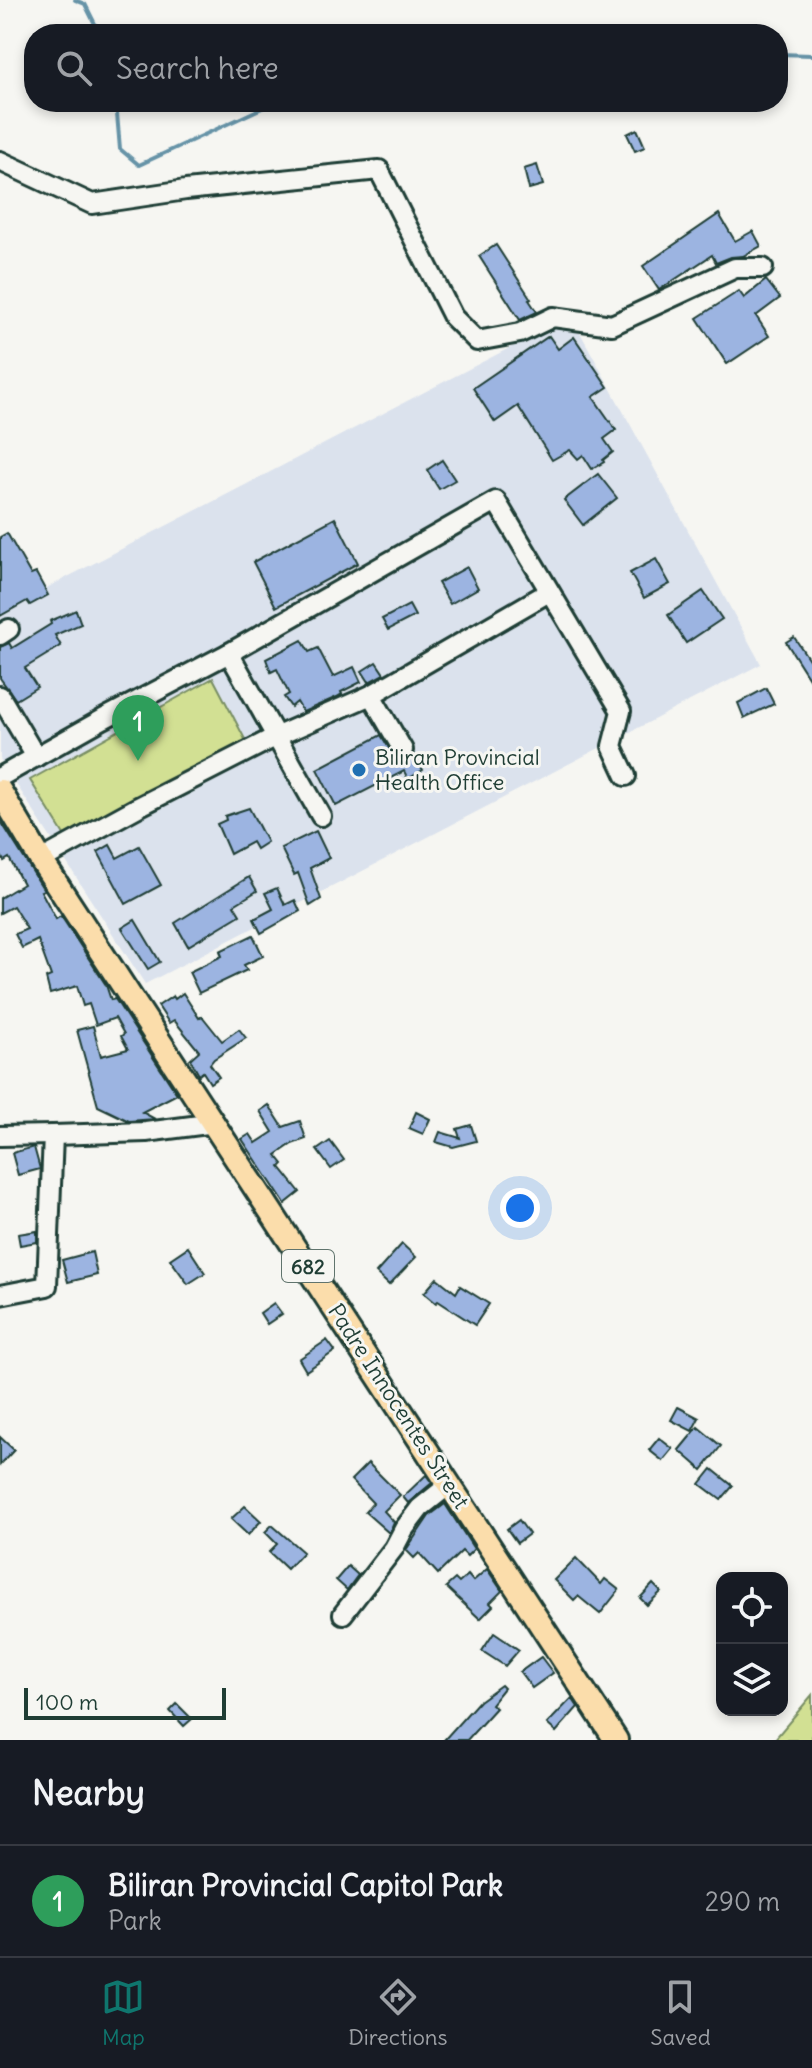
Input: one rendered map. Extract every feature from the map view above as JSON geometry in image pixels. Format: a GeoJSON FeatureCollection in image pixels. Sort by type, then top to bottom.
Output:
{"type":"FeatureCollection","features":[{"type":"Feature","properties":{"kind":"main road","name":"Padre Innocentes Street"},"geometry":{"type":"LineString","coordinates":[[0,791],[41,860],[616,1740]]}},
{"type":"Feature","properties":{"kind":"street"},"geometry":{"type":"LineString","coordinates":[[0,161],[92,204],[186,190],[379,170],[453,317],[477,341],[520,333],[553,317],[612,325],[735,268],[763,268]]}},
{"type":"Feature","properties":{"kind":"street"},"geometry":{"type":"LineString","coordinates":[[0,777],[229,653],[496,501],[621,711],[612,746],[626,776]]}},
{"type":"Feature","properties":{"kind":"street"},"geometry":{"type":"LineString","coordinates":[[41,860],[275,737],[371,695],[549,592]]}},
{"type":"Feature","properties":{"kind":"street"},"geometry":{"type":"LineString","coordinates":[[229,653],[321,816]]}},
{"type":"Feature","properties":{"kind":"street"},"geometry":{"type":"LineString","coordinates":[[371,695],[403,750]]}},
{"type":"Feature","properties":{"kind":"street"},"geometry":{"type":"LineString","coordinates":[[0,696],[36,757]]}},
{"type":"Feature","properties":{"kind":"street"},"geometry":{"type":"LineString","coordinates":[[0,1136],[146,1132],[215,1123]]}},
{"type":"Feature","properties":{"kind":"street"},"geometry":{"type":"LineString","coordinates":[[0,1295],[47,1286],[53,1135]]}},
{"type":"Feature","properties":{"kind":"street"},"geometry":{"type":"LineString","coordinates":[[343,1614],[394,1548],[420,1508],[450,1484]]}},
{"type":"Feature","properties":{"kind":"shaded area"},"geometry":{"type":"Polygon","coordinates":[[[571,316],[761,664],[145,984],[0,759],[0,612],[571,316]]]}},
{"type":"Feature","properties":{"kind":"green space"},"geometry":{"type":"Polygon","coordinates":[[[213,678],[247,743],[66,838],[30,780],[213,678]]]}},
{"type":"Feature","properties":{"kind":"green space"},"geometry":{"type":"Polygon","coordinates":[[[812,1695],[812,1740],[774,1740],[812,1695]]]}},
{"type":"Feature","properties":{"kind":"building"},"geometry":{"type":"Polygon","coordinates":[[[637,129],[645,147],[635,151],[627,134],[637,129]]]}},
{"type":"Feature","properties":{"kind":"building"},"geometry":{"type":"Polygon","coordinates":[[[537,165],[543,185],[529,189],[524,169],[537,165]]]}},
{"type":"Feature","properties":{"kind":"building"},"geometry":{"type":"Polygon","coordinates":[[[719,214],[735,241],[753,231],[761,246],[743,256],[716,263],[712,255],[659,290],[643,266],[719,214]]]}},
{"type":"Feature","properties":{"kind":"building"},"geometry":{"type":"Polygon","coordinates":[[[496,245],[537,312],[520,320],[479,256],[496,245]]]}},
{"type":"Feature","properties":{"kind":"building"},"geometry":{"type":"Polygon","coordinates":[[[766,280],[780,298],[756,316],[769,336],[727,364],[697,318],[739,291],[744,298],[766,280]]]}},
{"type":"Feature","properties":{"kind":"building"},"geometry":{"type":"Polygon","coordinates":[[[549,336],[558,349],[574,337],[608,387],[593,397],[616,430],[604,439],[613,452],[592,469],[583,455],[578,459],[570,450],[552,460],[518,406],[495,422],[473,388],[549,336]]]}},
{"type":"Feature","properties":{"kind":"building"},"geometry":{"type":"Polygon","coordinates":[[[442,460],[455,480],[439,489],[427,470],[442,460]]]}},
{"type":"Feature","properties":{"kind":"building"},"geometry":{"type":"Polygon","coordinates":[[[598,474],[617,498],[583,525],[564,500],[598,474]]]}},
{"type":"Feature","properties":{"kind":"building"},"geometry":{"type":"Polygon","coordinates":[[[335,518],[358,563],[276,607],[253,562],[335,518]]]}},
{"type":"Feature","properties":{"kind":"building"},"geometry":{"type":"Polygon","coordinates":[[[7,533],[31,575],[36,573],[48,595],[30,605],[27,601],[0,616],[0,537],[7,533]]]}},
{"type":"Feature","properties":{"kind":"building"},"geometry":{"type":"Polygon","coordinates":[[[656,559],[670,584],[644,598],[630,573],[656,559]]]}},
{"type":"Feature","properties":{"kind":"building"},"geometry":{"type":"Polygon","coordinates":[[[467,567],[478,588],[450,604],[438,583],[467,567]]]}},
{"type":"Feature","properties":{"kind":"building"},"geometry":{"type":"Polygon","coordinates":[[[703,591],[722,619],[686,643],[668,615],[703,591]]]}},
{"type":"Feature","properties":{"kind":"building"},"geometry":{"type":"Polygon","coordinates":[[[409,605],[415,616],[388,630],[382,619],[409,605]]]}},
{"type":"Feature","properties":{"kind":"building"},"geometry":{"type":"Polygon","coordinates":[[[76,610],[81,624],[55,635],[61,646],[25,668],[37,687],[16,700],[0,678],[0,647],[9,643],[12,648],[51,624],[50,621],[76,610]]]}},
{"type":"Feature","properties":{"kind":"building"},"geometry":{"type":"Polygon","coordinates":[[[794,637],[812,664],[812,683],[786,642],[794,637]]]}},
{"type":"Feature","properties":{"kind":"building"},"geometry":{"type":"Polygon","coordinates":[[[302,640],[309,652],[318,648],[333,677],[354,667],[361,682],[303,712],[297,702],[291,707],[284,697],[289,694],[277,669],[271,672],[266,659],[302,640]]]}},
{"type":"Feature","properties":{"kind":"building"},"geometry":{"type":"Polygon","coordinates":[[[376,662],[384,674],[369,682],[362,671],[376,662]]]}},
{"type":"Feature","properties":{"kind":"building"},"geometry":{"type":"Polygon","coordinates":[[[766,688],[774,704],[744,718],[738,703],[766,688]]]}},
{"type":"Feature","properties":{"kind":"building","name":"Biliran Provincial Health Office"},"geometry":{"type":"Polygon","coordinates":[[[381,735],[397,761],[408,761],[414,755],[423,770],[408,779],[404,771],[336,806],[317,769],[381,735]]]}},
{"type":"Feature","properties":{"kind":"building"},"geometry":{"type":"Polygon","coordinates":[[[249,808],[267,842],[256,849],[252,842],[230,854],[217,824],[226,820],[225,816],[249,808]]]}},
{"type":"Feature","properties":{"kind":"building"},"geometry":{"type":"Polygon","coordinates":[[[0,820],[44,890],[41,891],[56,919],[61,916],[106,985],[111,1000],[115,999],[177,1094],[142,1112],[155,1119],[129,1121],[98,1106],[77,1030],[93,1026],[101,1056],[128,1049],[121,1036],[124,1034],[115,1018],[96,1025],[89,1004],[83,1006],[77,986],[50,994],[46,978],[51,976],[38,940],[22,948],[15,934],[27,929],[13,906],[0,913],[0,898],[23,884],[9,858],[4,861],[0,854],[0,820]]]}},
{"type":"Feature","properties":{"kind":"building"},"geometry":{"type":"Polygon","coordinates":[[[316,831],[329,858],[310,868],[321,899],[310,906],[298,873],[294,875],[281,848],[316,831]]]}},
{"type":"Feature","properties":{"kind":"building"},"geometry":{"type":"Polygon","coordinates":[[[110,845],[117,858],[139,846],[161,885],[126,904],[98,852],[110,845]]]}},
{"type":"Feature","properties":{"kind":"building"},"geometry":{"type":"Polygon","coordinates":[[[249,877],[257,891],[234,905],[240,915],[188,946],[175,923],[249,877]]]}},
{"type":"Feature","properties":{"kind":"building"},"geometry":{"type":"Polygon","coordinates":[[[277,888],[285,905],[295,900],[300,911],[261,933],[254,919],[273,909],[265,893],[277,888]]]}},
{"type":"Feature","properties":{"kind":"building"},"geometry":{"type":"Polygon","coordinates":[[[135,920],[160,962],[148,969],[122,928],[135,920]]]}},
{"type":"Feature","properties":{"kind":"building"},"geometry":{"type":"Polygon","coordinates":[[[253,935],[263,956],[244,965],[247,970],[199,993],[189,972],[222,956],[220,951],[253,935]]]}},
{"type":"Feature","properties":{"kind":"building"},"geometry":{"type":"Polygon","coordinates":[[[183,993],[199,1018],[202,1016],[222,1041],[239,1029],[246,1038],[210,1064],[219,1077],[210,1083],[203,1072],[199,1075],[190,1059],[199,1051],[174,1020],[169,1023],[158,1006],[183,993]]]}},
{"type":"Feature","properties":{"kind":"building"},"geometry":{"type":"Polygon","coordinates":[[[269,1105],[283,1127],[300,1121],[306,1139],[276,1155],[283,1164],[280,1167],[300,1192],[285,1204],[242,1139],[250,1134],[256,1143],[273,1132],[260,1111],[269,1105]]]}},
{"type":"Feature","properties":{"kind":"building"},"geometry":{"type":"Polygon","coordinates":[[[416,1112],[430,1119],[423,1134],[409,1128],[416,1112]]]}},
{"type":"Feature","properties":{"kind":"building"},"geometry":{"type":"Polygon","coordinates":[[[471,1125],[476,1141],[453,1147],[436,1142],[440,1132],[460,1138],[457,1129],[471,1125]]]}},
{"type":"Feature","properties":{"kind":"building"},"geometry":{"type":"Polygon","coordinates":[[[330,1141],[344,1160],[331,1169],[317,1150],[330,1141]]]}},
{"type":"Feature","properties":{"kind":"building"},"geometry":{"type":"Polygon","coordinates":[[[34,1147],[40,1169],[18,1175],[12,1153],[34,1147]]]}},
{"type":"Feature","properties":{"kind":"building"},"geometry":{"type":"Polygon","coordinates":[[[37,1231],[37,1242],[20,1245],[18,1234],[37,1231]]]}},
{"type":"Feature","properties":{"kind":"building"},"geometry":{"type":"Polygon","coordinates":[[[402,1244],[416,1257],[389,1285],[376,1273],[402,1244]]]}},
{"type":"Feature","properties":{"kind":"building"},"geometry":{"type":"Polygon","coordinates":[[[188,1247],[205,1273],[188,1284],[170,1259],[188,1247]]]}},
{"type":"Feature","properties":{"kind":"building"},"geometry":{"type":"Polygon","coordinates":[[[92,1252],[97,1275],[68,1282],[62,1260],[92,1252]]]}},
{"type":"Feature","properties":{"kind":"building"},"geometry":{"type":"Polygon","coordinates":[[[437,1278],[456,1293],[460,1286],[489,1304],[475,1325],[424,1293],[437,1278]]]}},
{"type":"Feature","properties":{"kind":"building"},"geometry":{"type":"Polygon","coordinates":[[[274,1303],[282,1314],[267,1324],[260,1313],[274,1303]]]}},
{"type":"Feature","properties":{"kind":"building"},"geometry":{"type":"Polygon","coordinates":[[[327,1340],[335,1351],[306,1371],[299,1359],[327,1340]]]}},
{"type":"Feature","properties":{"kind":"building"},"geometry":{"type":"Polygon","coordinates":[[[678,1407],[699,1418],[692,1431],[671,1420],[678,1407]]]}},
{"type":"Feature","properties":{"kind":"building"},"geometry":{"type":"Polygon","coordinates":[[[698,1427],[721,1446],[702,1470],[679,1450],[698,1427]]]}},
{"type":"Feature","properties":{"kind":"building"},"geometry":{"type":"Polygon","coordinates":[[[0,1437],[14,1450],[0,1465],[0,1437]]]}},
{"type":"Feature","properties":{"kind":"building"},"geometry":{"type":"Polygon","coordinates":[[[659,1438],[673,1449],[663,1461],[649,1450],[659,1438]]]}},
{"type":"Feature","properties":{"kind":"building"},"geometry":{"type":"Polygon","coordinates":[[[368,1463],[400,1495],[384,1511],[394,1522],[389,1533],[365,1512],[373,1503],[351,1480],[368,1463]]]}},
{"type":"Feature","properties":{"kind":"building"},"geometry":{"type":"Polygon","coordinates":[[[712,1469],[733,1486],[721,1500],[700,1484],[712,1469]]]}},
{"type":"Feature","properties":{"kind":"building"},"geometry":{"type":"Polygon","coordinates":[[[426,1475],[432,1483],[408,1503],[403,1497],[426,1475]]]}},
{"type":"Feature","properties":{"kind":"building"},"geometry":{"type":"Polygon","coordinates":[[[445,1504],[474,1549],[467,1556],[462,1551],[438,1574],[419,1553],[414,1558],[406,1550],[429,1516],[445,1504]]]}},
{"type":"Feature","properties":{"kind":"building"},"geometry":{"type":"Polygon","coordinates":[[[245,1506],[261,1521],[248,1535],[231,1519],[245,1506]]]}},
{"type":"Feature","properties":{"kind":"building"},"geometry":{"type":"Polygon","coordinates":[[[519,1520],[529,1534],[517,1543],[507,1529],[519,1520]]]}},
{"type":"Feature","properties":{"kind":"building"},"geometry":{"type":"Polygon","coordinates":[[[272,1525],[303,1552],[287,1569],[269,1552],[277,1544],[265,1532],[272,1525]]]}},
{"type":"Feature","properties":{"kind":"building"},"geometry":{"type":"Polygon","coordinates":[[[576,1558],[601,1584],[605,1579],[619,1590],[600,1614],[578,1596],[574,1600],[554,1580],[576,1558]]]}},
{"type":"Feature","properties":{"kind":"building"},"geometry":{"type":"Polygon","coordinates":[[[348,1566],[358,1575],[347,1590],[336,1580],[348,1566]]]}},
{"type":"Feature","properties":{"kind":"building"},"geometry":{"type":"Polygon","coordinates":[[[487,1569],[502,1591],[480,1619],[446,1587],[455,1579],[459,1583],[468,1575],[473,1581],[487,1569]]]}},
{"type":"Feature","properties":{"kind":"building"},"geometry":{"type":"Polygon","coordinates":[[[653,1584],[661,1592],[647,1605],[640,1598],[653,1584]]]}},
{"type":"Feature","properties":{"kind":"building"},"geometry":{"type":"Polygon","coordinates":[[[494,1633],[519,1650],[505,1666],[482,1651],[494,1633]]]}},
{"type":"Feature","properties":{"kind":"building"},"geometry":{"type":"Polygon","coordinates":[[[541,1657],[553,1673],[532,1688],[520,1672],[541,1657]]]}},
{"type":"Feature","properties":{"kind":"building"},"geometry":{"type":"Polygon","coordinates":[[[501,1685],[504,1688],[491,1704],[496,1708],[467,1740],[444,1740],[479,1701],[501,1685]]]}},
{"type":"Feature","properties":{"kind":"building"},"geometry":{"type":"Polygon","coordinates":[[[572,1698],[578,1707],[556,1732],[547,1724],[572,1698]]]}},
{"type":"Feature","properties":{"kind":"building"},"geometry":{"type":"Polygon","coordinates":[[[177,1704],[192,1719],[184,1726],[170,1711],[177,1704]]]}},
{"type":"Feature","properties":{"kind":"waterway"},"geometry":{"type":"LineString","coordinates":[[75,0],[85,4],[95,24]]}},
{"type":"Feature","properties":{"kind":"waterway"},"geometry":{"type":"LineString","coordinates":[[788,54],[812,55]]}},
{"type":"Feature","properties":{"kind":"waterway"},"geometry":{"type":"LineString","coordinates":[[117,112],[120,149],[139,165],[253,112]]}},
{"type":"Feature","properties":{"kind":"place","name":"Biliran Provincial Capitol Park"},"geometry":{"type":"Point","coordinates":[138,761]}},
{"type":"Feature","properties":{"kind":"place","name":"Biliran Provincial Health Office"},"geometry":{"type":"Point","coordinates":[359,770]}}]}
